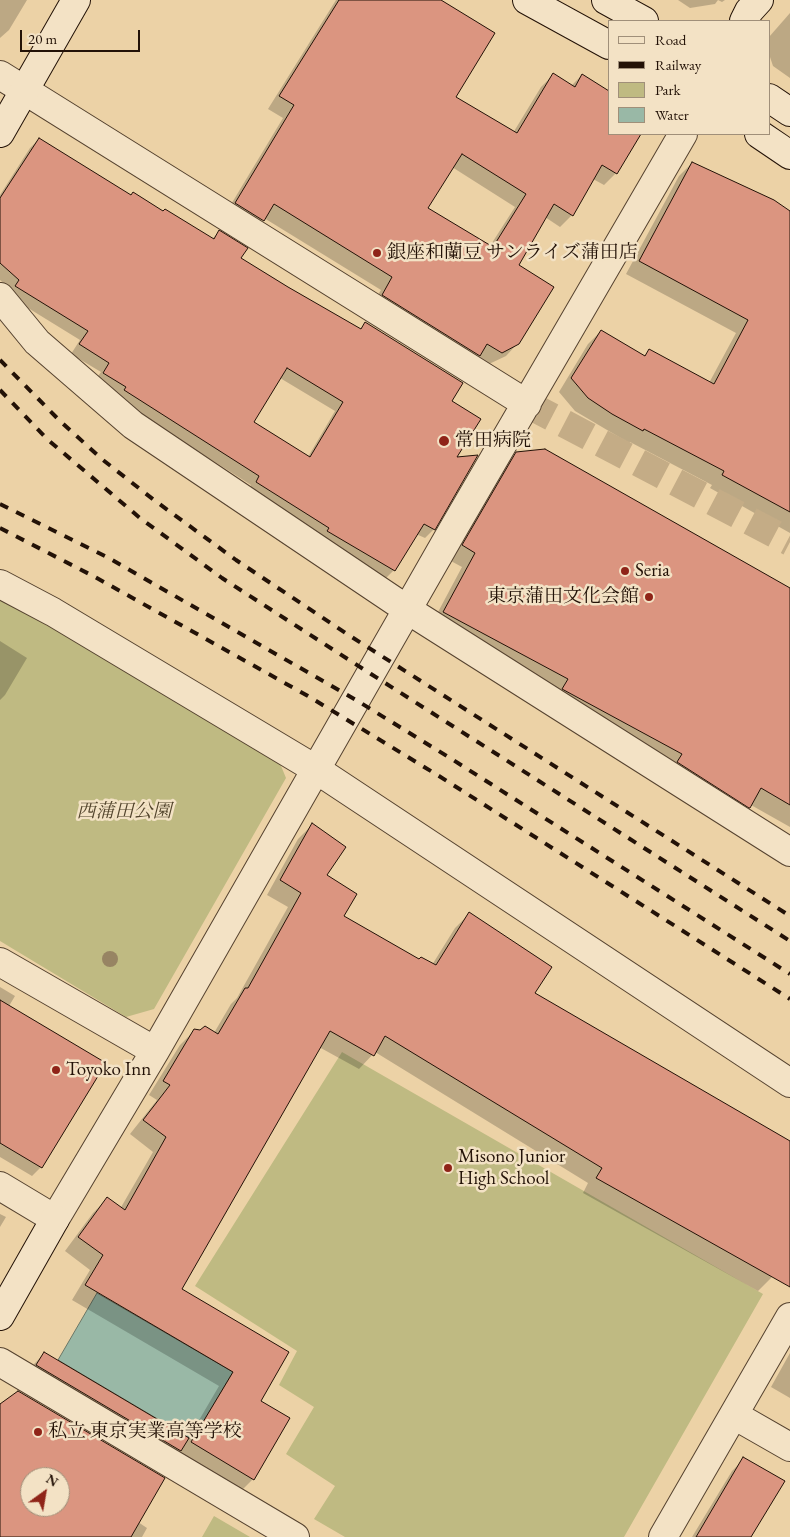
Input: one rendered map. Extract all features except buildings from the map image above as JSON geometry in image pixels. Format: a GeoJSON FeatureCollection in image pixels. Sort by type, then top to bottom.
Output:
{"type":"FeatureCollection","features":[{"type":"Feature","properties":{"kind":"street"},"geometry":{"type":"LineString","coordinates":[[0,133],[34,97],[76,0]]}},
{"type":"Feature","properties":{"kind":"street"},"geometry":{"type":"LineString","coordinates":[[528,0],[608,43]]}},
{"type":"Feature","properties":{"kind":"street"},"geometry":{"type":"LineString","coordinates":[[606,0],[642,20]]}},
{"type":"Feature","properties":{"kind":"street"},"geometry":{"type":"LineString","coordinates":[[744,20],[749,11],[759,0]]}},
{"type":"Feature","properties":{"kind":"street"},"geometry":{"type":"LineString","coordinates":[[0,75],[526,404]]}},
{"type":"Feature","properties":{"kind":"street"},"geometry":{"type":"LineString","coordinates":[[770,99],[790,112]]}},
{"type":"Feature","properties":{"kind":"street"},"geometry":{"type":"LineString","coordinates":[[0,1316],[155,1051],[682,135]]}},
{"type":"Feature","properties":{"kind":"street"},"geometry":{"type":"LineString","coordinates":[[761,135],[790,154]]}},
{"type":"Feature","properties":{"kind":"street"},"geometry":{"type":"LineString","coordinates":[[0,297],[37,342],[133,425],[408,610],[789,848]]}},
{"type":"Feature","properties":{"kind":"street"},"geometry":{"type":"LineString","coordinates":[[0,584],[53,612],[317,770],[790,1083]]}},
{"type":"Feature","properties":{"kind":"street"},"geometry":{"type":"LineString","coordinates":[[0,962],[155,1051]]}},
{"type":"Feature","properties":{"kind":"street"},"geometry":{"type":"LineString","coordinates":[[0,1186],[55,1219]]}},
{"type":"Feature","properties":{"kind":"street"},"geometry":{"type":"LineString","coordinates":[[662,1537],[790,1317]]}},
{"type":"Feature","properties":{"kind":"street"},"geometry":{"type":"LineString","coordinates":[[0,1362],[295,1537]]}},
{"type":"Feature","properties":{"kind":"street"},"geometry":{"type":"LineString","coordinates":[[734,1415],[790,1448]]}},
{"type":"Feature","properties":{"kind":"green space","name":"西蒲田公園"},"geometry":{"type":"Polygon","coordinates":[[[0,599],[62,630],[279,761],[286,778],[154,1009],[126,1017],[0,941],[0,599]]]}},
{"type":"Feature","properties":{"kind":"green space"},"geometry":{"type":"Polygon","coordinates":[[[342,1052],[763,1294],[624,1537],[345,1537],[314,1519],[335,1486],[286,1454],[314,1407],[279,1385],[297,1351],[195,1286],[342,1052]]]}},
{"type":"Feature","properties":{"kind":"green space"},"geometry":{"type":"Polygon","coordinates":[[[214,1516],[250,1537],[202,1537],[214,1516]]]}},
{"type":"Feature","properties":{"kind":"water"},"geometry":{"type":"Polygon","coordinates":[[[97,1293],[233,1372],[193,1440],[58,1360],[97,1293]]]}},
{"type":"Feature","properties":{"kind":"tunnel"},"geometry":{"type":"LineString","coordinates":[[527,404],[790,542]]}},
{"type":"Feature","properties":{"kind":"railway"},"geometry":{"type":"LineString","coordinates":[[0,360],[60,421],[103,460],[236,560],[347,634],[790,916]]}},
{"type":"Feature","properties":{"kind":"railway"},"geometry":{"type":"LineString","coordinates":[[0,390],[47,439],[140,518],[222,578],[790,941]]}},
{"type":"Feature","properties":{"kind":"railway"},"geometry":{"type":"LineString","coordinates":[[0,504],[107,557],[356,700],[790,974]]}},
{"type":"Feature","properties":{"kind":"railway"},"geometry":{"type":"LineString","coordinates":[[0,528],[95,577],[308,696],[439,776],[790,999]]}},
{"type":"Feature","properties":{"kind":"place","name":"銀座和蘭豆 サンライズ蒲田店"},"geometry":{"type":"Point","coordinates":[377,253]}},
{"type":"Feature","properties":{"kind":"place","name":"常田病院"},"geometry":{"type":"Point","coordinates":[444,441]}},
{"type":"Feature","properties":{"kind":"place","name":"Seria"},"geometry":{"type":"Point","coordinates":[625,571]}},
{"type":"Feature","properties":{"kind":"place","name":"東京蒲田文化会館"},"geometry":{"type":"Point","coordinates":[649,597]}},
{"type":"Feature","properties":{"kind":"place","name":"Toyoko Inn"},"geometry":{"type":"Point","coordinates":[56,1070]}},
{"type":"Feature","properties":{"kind":"place","name":"Misono Junior High School"},"geometry":{"type":"Point","coordinates":[448,1168]}},
{"type":"Feature","properties":{"kind":"place","name":"私立 東京実業高等学校"},"geometry":{"type":"Point","coordinates":[38,1432]}}]}
